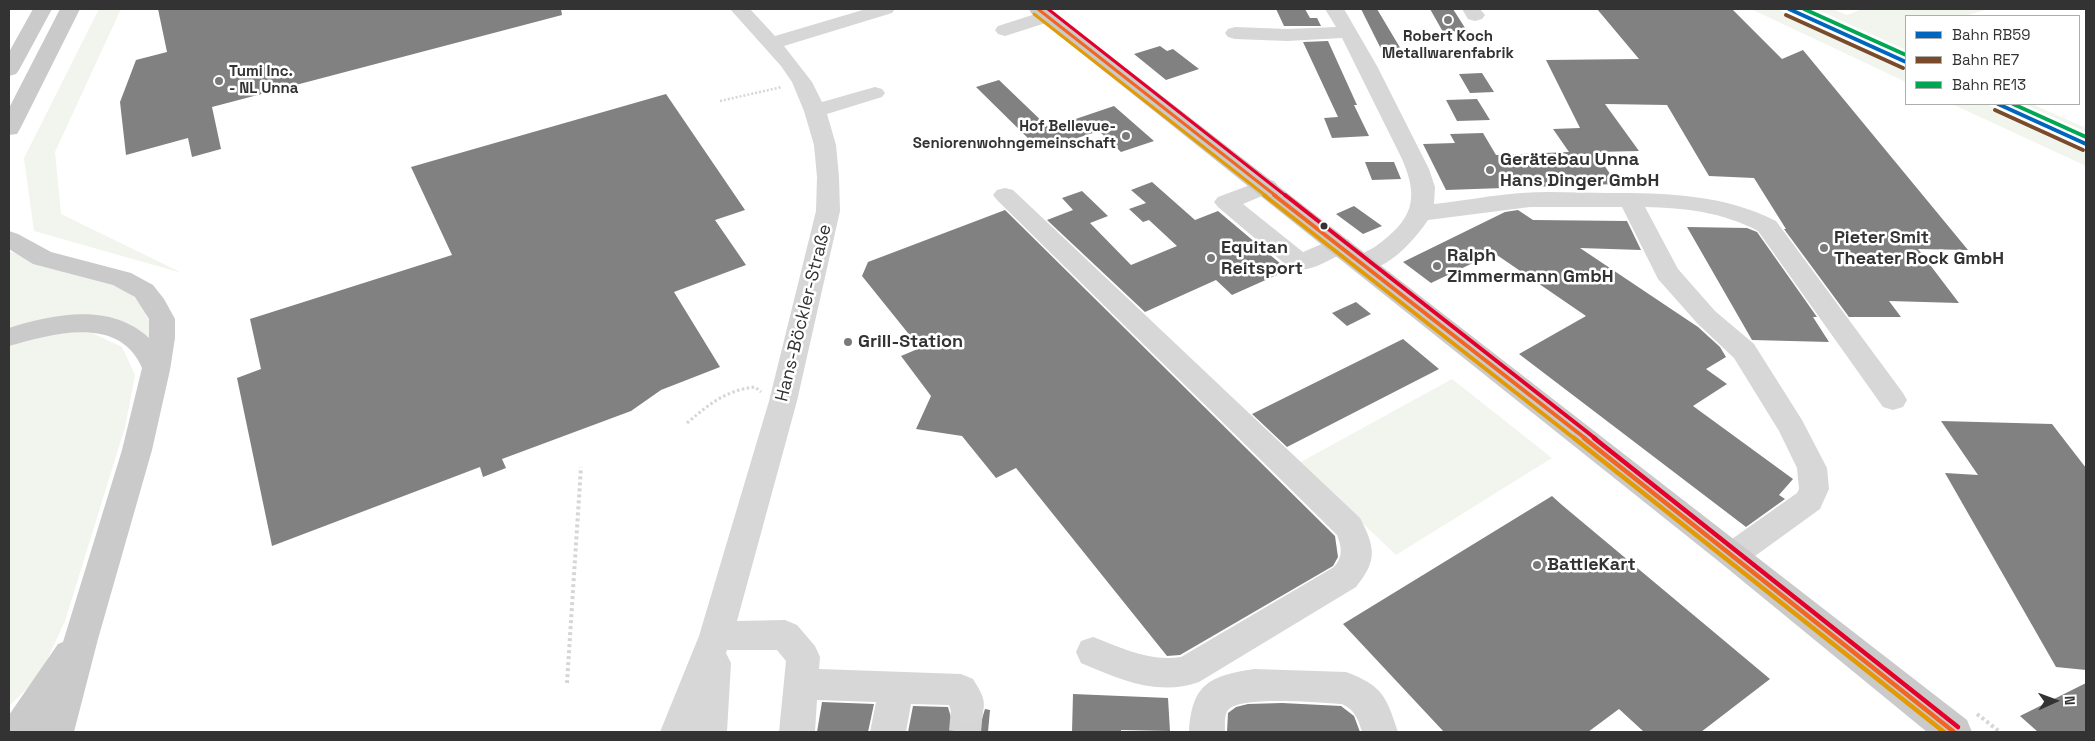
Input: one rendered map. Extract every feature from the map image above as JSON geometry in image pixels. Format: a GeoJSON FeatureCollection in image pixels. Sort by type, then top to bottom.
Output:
{"type":"FeatureCollection","features":[{"type":"Feature","properties":{"kind":"main road"},"geometry":{"type":"LineString","coordinates":[[9,70],[42,9]]}},
{"type":"Feature","properties":{"kind":"main road"},"geometry":{"type":"LineString","coordinates":[[9,129],[70,9]]}},
{"type":"Feature","properties":{"kind":"main road"},"geometry":{"type":"LineString","coordinates":[[1043,12],[1733,555],[1954,732]]}},
{"type":"Feature","properties":{"kind":"main road"},"geometry":{"type":"LineString","coordinates":[[9,239],[42,258],[122,279],[144,291],[156,306],[162,319],[162,338],[156,370],[137,450],[81,639],[56,732]]}},
{"type":"Feature","properties":{"kind":"main road"},"geometry":{"type":"LineString","coordinates":[[9,337],[55,326],[82,323],[106,325],[126,333],[145,350],[156,370]]}},
{"type":"Feature","properties":{"kind":"main road"},"geometry":{"type":"LineString","coordinates":[[18,732],[81,639]]}},
{"type":"Feature","properties":{"kind":"main road"},"geometry":{"type":"LineString","coordinates":[[9,729],[36,703]]}},
{"type":"Feature","properties":{"kind":"street","name":"Hans-Böckler-Straße"},"geometry":{"type":"LineString","coordinates":[[678,732],[716,636],[783,401],[827,222],[828,177],[825,145],[815,111],[802,82],[772,42],[740,9]]}},
{"type":"Feature","properties":{"kind":"street"},"geometry":{"type":"LineString","coordinates":[[772,42],[885,9]]}},
{"type":"Feature","properties":{"kind":"street"},"geometry":{"type":"LineString","coordinates":[[1336,9],[1421,178],[1424,194],[1419,213],[1402,237],[1381,256],[1363,264]]}},
{"type":"Feature","properties":{"kind":"street"},"geometry":{"type":"LineString","coordinates":[[1005,30],[1043,12]]}},
{"type":"Feature","properties":{"kind":"street"},"geometry":{"type":"LineString","coordinates":[[1235,33],[1287,35],[1349,32]]}},
{"type":"Feature","properties":{"kind":"street"},"geometry":{"type":"LineString","coordinates":[[815,111],[875,93]]}},
{"type":"Feature","properties":{"kind":"street"},"geometry":{"type":"LineString","coordinates":[[1266,186],[1226,202],[1300,263],[1340,245]]}},
{"type":"Feature","properties":{"kind":"street"},"geometry":{"type":"LineString","coordinates":[[1005,195],[1349,527],[1357,541],[1358,554],[1354,567],[1345,577],[1186,671],[1174,674],[1132,668],[1094,652]]}},
{"type":"Feature","properties":{"kind":"street"},"geometry":{"type":"LineString","coordinates":[[1419,213],[1446,212],[1520,200],[1675,200],[1735,212],[1756,219],[1767,226],[1893,400]]}},
{"type":"Feature","properties":{"kind":"street"},"geometry":{"type":"LineString","coordinates":[[1630,200],[1667,273],[1706,317],[1744,351],[1792,428],[1812,468],[1814,489],[1809,501],[1733,555]]}},
{"type":"Feature","properties":{"kind":"street"},"geometry":{"type":"LineString","coordinates":[[716,636],[785,635],[803,658],[797,732]]}},
{"type":"Feature","properties":{"kind":"street","name":"Hans-Böckler-Straße"},"geometry":{"type":"LineString","coordinates":[[709,732],[716,636]]}},
{"type":"Feature","properties":{"kind":"street"},"geometry":{"type":"LineString","coordinates":[[800,684],[961,690],[965,697],[967,709]]}},
{"type":"Feature","properties":{"kind":"street"},"geometry":{"type":"LineString","coordinates":[[1207,732],[1208,706],[1217,697],[1233,688],[1254,685],[1346,688],[1364,697],[1374,710],[1380,732]]}},
{"type":"Feature","properties":{"kind":"street"},"geometry":{"type":"LineString","coordinates":[[888,732],[896,688]]}},
{"type":"Feature","properties":{"kind":"path"},"geometry":{"type":"LineString","coordinates":[[720,101],[802,82]]}},
{"type":"Feature","properties":{"kind":"path"},"geometry":{"type":"LineString","coordinates":[[687,423],[714,398],[742,387],[755,387],[766,396]]}},
{"type":"Feature","properties":{"kind":"path"},"geometry":{"type":"LineString","coordinates":[[566,683],[581,467]]}},
{"type":"Feature","properties":{"kind":"shaded area"},"geometry":{"type":"Polygon","coordinates":[[[99,9],[121,9],[55,152],[61,214],[182,273],[34,231],[24,158],[99,9]]]}},
{"type":"Feature","properties":{"kind":"shaded area"},"geometry":{"type":"Polygon","coordinates":[[[1751,9],[1777,9],[1905,68],[1905,82],[1751,9]]]}},
{"type":"Feature","properties":{"kind":"shaded area"},"geometry":{"type":"Polygon","coordinates":[[[1816,9],[1832,9],[1847,15],[1862,9],[1987,9],[1969,15],[1905,15],[1905,50],[1816,9]]]}},
{"type":"Feature","properties":{"kind":"shaded area"},"geometry":{"type":"Polygon","coordinates":[[[1954,105],[1988,105],[2086,150],[2086,166],[1954,105]]]}},
{"type":"Feature","properties":{"kind":"shaded area"},"geometry":{"type":"Polygon","coordinates":[[[2026,105],[2034,105],[2086,128],[2086,132],[2026,105]]]}},
{"type":"Feature","properties":{"kind":"shaded area"},"geometry":{"type":"Polygon","coordinates":[[[9,251],[58,269],[117,286],[139,300],[150,323],[150,341],[142,332],[123,321],[107,318],[91,317],[56,320],[9,330],[9,251]]]}},
{"type":"Feature","properties":{"kind":"shaded area"},"geometry":{"type":"Polygon","coordinates":[[[88,331],[122,347],[135,375],[125,427],[65,621],[39,677],[9,706],[9,344],[42,335],[88,331]]]}},
{"type":"Feature","properties":{"kind":"shaded area"},"geometry":{"type":"Polygon","coordinates":[[[1452,379],[1552,458],[1396,555],[1299,463],[1452,379]]]}},
{"type":"Feature","properties":{"kind":"building","name":"Tumi Inc. - NL Unna"},"geometry":{"type":"Polygon","coordinates":[[[158,9],[561,9],[562,15],[212,107],[221,149],[192,157],[188,138],[126,155],[120,102],[136,60],[167,52],[158,9]]]}},
{"type":"Feature","properties":{"kind":"building"},"geometry":{"type":"Polygon","coordinates":[[[1276,9],[1305,9],[1310,18],[1317,18],[1321,26],[1284,26],[1276,9]]]}},
{"type":"Feature","properties":{"kind":"building"},"geometry":{"type":"Polygon","coordinates":[[[1361,9],[1377,9],[1405,56],[1385,57],[1361,9]]]}},
{"type":"Feature","properties":{"kind":"building","name":"Robert Koch Metallwarenfabrik"},"geometry":{"type":"Polygon","coordinates":[[[1430,9],[1453,9],[1467,31],[1443,32],[1430,9]]]}},
{"type":"Feature","properties":{"kind":"building"},"geometry":{"type":"Polygon","coordinates":[[[1597,9],[1732,9],[1782,59],[1803,50],[1968,250],[1918,249],[1959,303],[1889,301],[1901,317],[1849,317],[1784,229],[1786,229],[1754,178],[1709,176],[1667,105],[1605,104],[1639,151],[1595,152],[1617,184],[1446,190],[1423,144],[1455,143],[1450,134],[1483,133],[1496,155],[1569,152],[1553,129],[1580,128],[1546,60],[1639,59],[1597,9]]]}},
{"type":"Feature","properties":{"kind":"building"},"geometry":{"type":"Polygon","coordinates":[[[1328,41],[1369,136],[1332,138],[1324,118],[1338,117],[1303,42],[1328,41]]]}},
{"type":"Feature","properties":{"kind":"building"},"geometry":{"type":"Polygon","coordinates":[[[1160,46],[1167,51],[1173,49],[1199,69],[1166,80],[1134,54],[1160,46]]]}},
{"type":"Feature","properties":{"kind":"building"},"geometry":{"type":"Polygon","coordinates":[[[1482,73],[1494,92],[1470,93],[1459,74],[1482,73]]]}},
{"type":"Feature","properties":{"kind":"building"},"geometry":{"type":"Polygon","coordinates":[[[999,80],[1049,128],[1114,106],[1154,141],[1121,152],[1099,131],[1040,150],[976,87],[999,80]]]}},
{"type":"Feature","properties":{"kind":"building"},"geometry":{"type":"Polygon","coordinates":[[[666,94],[745,210],[715,220],[746,265],[674,292],[720,367],[661,390],[631,411],[502,459],[506,468],[483,477],[480,467],[272,546],[237,378],[261,369],[250,319],[452,255],[411,167],[666,94]]]}},
{"type":"Feature","properties":{"kind":"building"},"geometry":{"type":"Polygon","coordinates":[[[1477,99],[1490,120],[1457,121],[1446,100],[1477,99]]]}},
{"type":"Feature","properties":{"kind":"building"},"geometry":{"type":"Polygon","coordinates":[[[1365,162],[1394,162],[1401,179],[1372,180],[1365,162]]]}},
{"type":"Feature","properties":{"kind":"building","name":"Equitan Reitsport"},"geometry":{"type":"Polygon","coordinates":[[[1152,182],[1195,220],[1218,211],[1288,270],[1232,295],[1216,280],[1145,312],[1047,220],[1073,210],[1062,198],[1082,191],[1108,216],[1090,223],[1131,265],[1177,246],[1149,220],[1143,222],[1129,209],[1146,203],[1131,190],[1152,182]]]}},
{"type":"Feature","properties":{"kind":"building"},"geometry":{"type":"Polygon","coordinates":[[[1354,206],[1382,226],[1363,234],[1336,214],[1354,206]]]}},
{"type":"Feature","properties":{"kind":"building"},"geometry":{"type":"Polygon","coordinates":[[[1005,210],[1335,536],[1338,557],[1333,566],[1180,655],[1167,656],[1016,468],[996,478],[962,436],[916,429],[931,396],[901,356],[920,348],[862,276],[868,262],[1005,210]]]}},
{"type":"Feature","properties":{"kind":"building"},"geometry":{"type":"Polygon","coordinates":[[[1518,210],[1533,220],[1627,221],[1641,250],[1580,248],[1698,327],[1720,347],[1726,357],[1706,369],[1727,384],[1693,406],[1793,479],[1779,495],[1785,499],[1746,527],[1519,354],[1586,316],[1494,253],[1431,283],[1403,262],[1505,212],[1518,210]]]}},
{"type":"Feature","properties":{"kind":"building"},"geometry":{"type":"Polygon","coordinates":[[[1687,227],[1747,228],[1757,232],[1817,317],[1813,317],[1829,342],[1752,340],[1687,227]]]}},
{"type":"Feature","properties":{"kind":"building"},"geometry":{"type":"Polygon","coordinates":[[[1356,302],[1371,314],[1347,326],[1332,313],[1356,302]]]}},
{"type":"Feature","properties":{"kind":"building"},"geometry":{"type":"Polygon","coordinates":[[[1403,339],[1439,369],[1287,447],[1252,414],[1403,339]]]}},
{"type":"Feature","properties":{"kind":"building"},"geometry":{"type":"Polygon","coordinates":[[[1941,421],[2052,424],[2086,468],[2086,670],[2056,667],[1945,473],[1978,475],[1941,421]]]}},
{"type":"Feature","properties":{"kind":"building","name":"BattleKart"},"geometry":{"type":"Polygon","coordinates":[[[1552,496],[1770,679],[1701,732],[1644,732],[1619,709],[1588,732],[1444,732],[1343,624],[1552,496]]]}},
{"type":"Feature","properties":{"kind":"building"},"geometry":{"type":"Polygon","coordinates":[[[2086,683],[2086,732],[2038,732],[2020,716],[2086,683]]]}},
{"type":"Feature","properties":{"kind":"building"},"geometry":{"type":"Polygon","coordinates":[[[1073,694],[1168,698],[1170,731],[1072,732],[1073,694]]]}},
{"type":"Feature","properties":{"kind":"building"},"geometry":{"type":"Polygon","coordinates":[[[822,702],[874,704],[868,732],[817,732],[822,702]]]}},
{"type":"Feature","properties":{"kind":"building"},"geometry":{"type":"Polygon","coordinates":[[[1282,703],[1341,706],[1354,716],[1360,732],[1227,732],[1228,713],[1236,707],[1248,704],[1282,703]]]}},
{"type":"Feature","properties":{"kind":"building"},"geometry":{"type":"Polygon","coordinates":[[[913,706],[948,707],[952,721],[966,727],[981,722],[985,709],[990,710],[988,732],[908,732],[913,706]]]}},
{"type":"Feature","properties":{"kind":"tunnel"},"geometry":{"type":"LineString","coordinates":[[965,732],[967,709]]}},
{"type":"Feature","properties":{"kind":"rail line","name":"RB59"},"geometry":{"type":"LineString","coordinates":[[1789,9],[1905,62]]}},
{"type":"Feature","properties":{"kind":"rail line","name":"RE13"},"geometry":{"type":"LineString","coordinates":[[1804,9],[1905,55]]}},
{"type":"Feature","properties":{"kind":"rail line","name":"RE7"},"geometry":{"type":"LineString","coordinates":[[1786,15],[1903,68]]}},
{"type":"Feature","properties":{"kind":"rail line","name":"RB59"},"geometry":{"type":"LineString","coordinates":[[2000,105],[2086,144]]}},
{"type":"Feature","properties":{"kind":"rail line","name":"RE13"},"geometry":{"type":"LineString","coordinates":[[2015,105],[2086,137]]}},
{"type":"Feature","properties":{"kind":"rail line","name":"RE7"},"geometry":{"type":"LineString","coordinates":[[1995,110],[2083,150]]}},
{"type":"Feature","properties":{"kind":"transit line"},"geometry":{"type":"LineString","coordinates":[[1038,9],[1733,555],[1954,732]]}},
{"type":"Feature","properties":{"kind":"transit line"},"geometry":{"type":"LineString","coordinates":[[1048,9],[1737,550],[1958,727]]}},
{"type":"Feature","properties":{"kind":"transit line"},"geometry":{"type":"LineString","coordinates":[[1034,14],[1729,560],[1944,732]]}},
{"type":"Feature","properties":{"kind":"place","name":"Robert Koch Metallwarenfabrik"},"geometry":{"type":"Point","coordinates":[1448,20]}},
{"type":"Feature","properties":{"kind":"place","name":"Tumi Inc. - NL Unna"},"geometry":{"type":"Point","coordinates":[219,81]}},
{"type":"Feature","properties":{"kind":"place","name":"Hof Bellevue- Seniorenwohngemeinschaft"},"geometry":{"type":"Point","coordinates":[1126,136]}},
{"type":"Feature","properties":{"kind":"place","name":"Gerätebau Unna Hans Dinger GmbH"},"geometry":{"type":"Point","coordinates":[1490,170]}},
{"type":"Feature","properties":{"kind":"place","name":"Pieter Smit Theater Rock GmbH"},"geometry":{"type":"Point","coordinates":[1824,248]}},
{"type":"Feature","properties":{"kind":"place","name":"Equitan Reitsport"},"geometry":{"type":"Point","coordinates":[1211,258]}},
{"type":"Feature","properties":{"kind":"place","name":"Ralph Zimmermann GmbH"},"geometry":{"type":"Point","coordinates":[1437,266]}},
{"type":"Feature","properties":{"kind":"place","name":"Grill-Station"},"geometry":{"type":"Point","coordinates":[848,342]}},
{"type":"Feature","properties":{"kind":"place","name":"BattleKart"},"geometry":{"type":"Point","coordinates":[1537,565]}}]}
